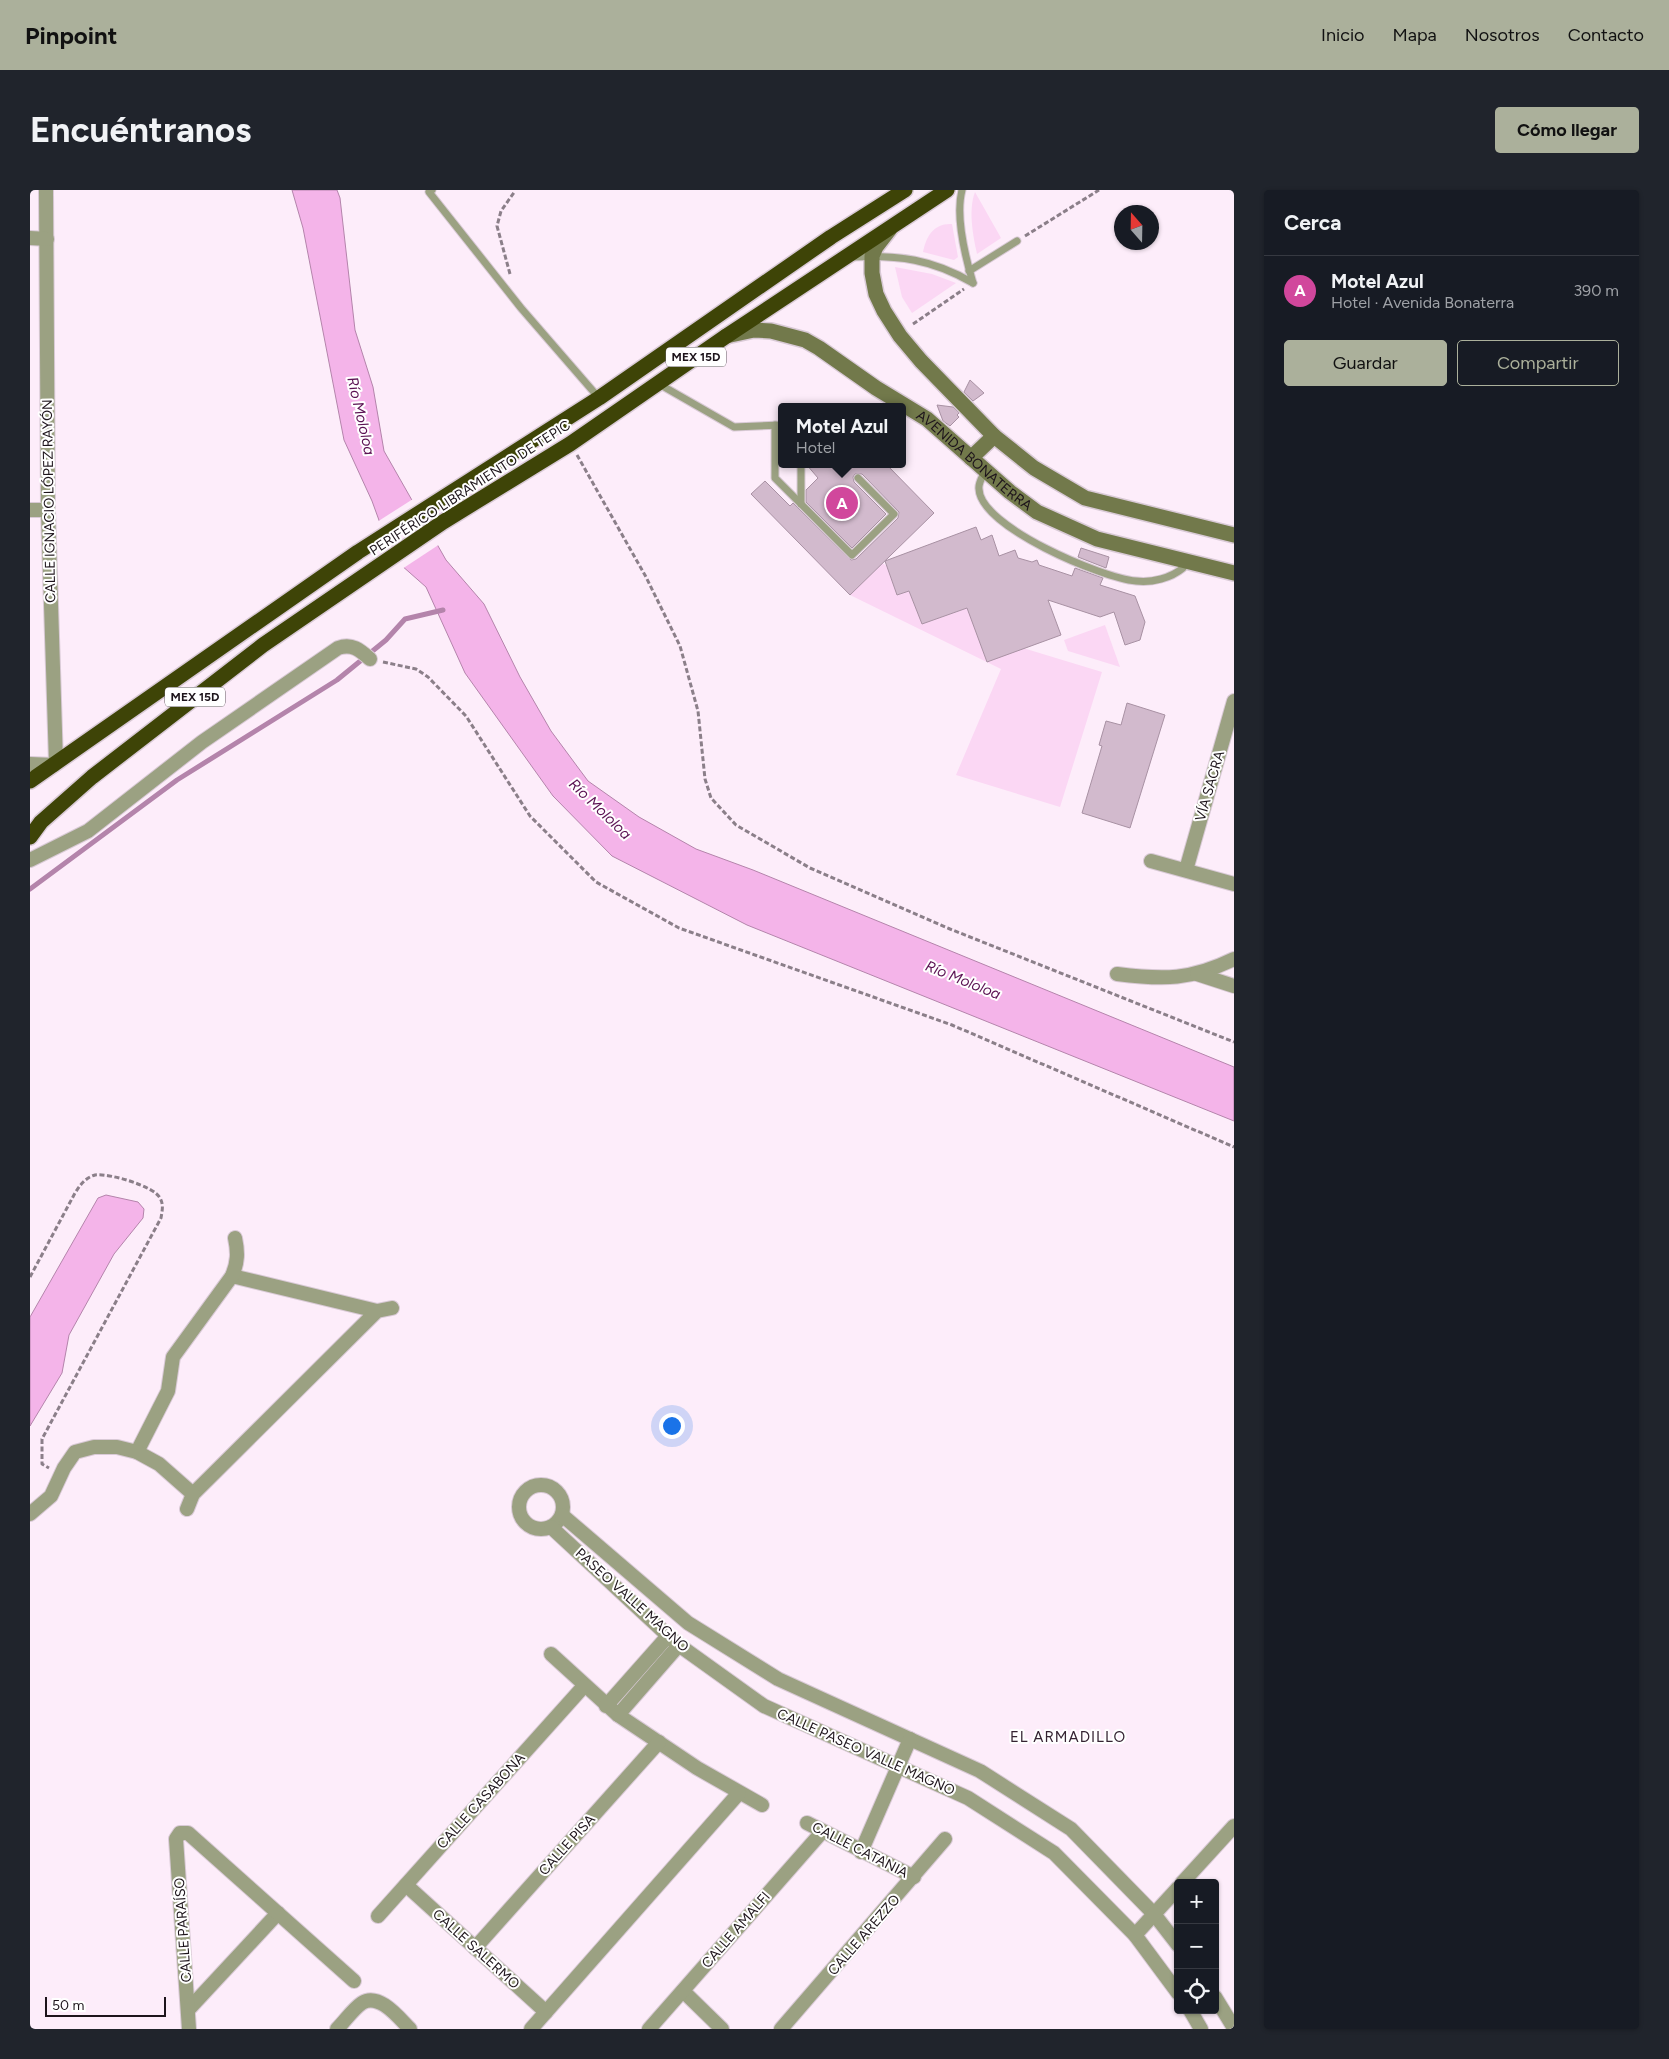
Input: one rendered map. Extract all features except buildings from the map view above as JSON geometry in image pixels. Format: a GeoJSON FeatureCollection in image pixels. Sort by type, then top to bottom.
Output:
{"type":"FeatureCollection","features":[{"type":"Feature","properties":{"kind":"highway","name":"PERIFÉRICO LIBRAMIENTO DE TEPIC"},"geometry":{"type":"LineString","coordinates":[[30,781],[358,552],[599,398],[830,238],[905,190]]}},
{"type":"Feature","properties":{"kind":"highway","name":"PERIFÉRICO LIBRAMIENTO DE TEPIC"},"geometry":{"type":"LineString","coordinates":[[30,837],[41,822],[92,777],[263,645],[443,522],[570,444],[659,384],[725,336],[947,190]]}},
{"type":"Feature","properties":{"kind":"street","name":"CALLE IGNACIO LÓPEZ RAYÓN"},"geometry":{"type":"LineString","coordinates":[[46,190],[48,510],[55,764]]}},
{"type":"Feature","properties":{"kind":"street"},"geometry":{"type":"LineString","coordinates":[[892,226],[876,247],[872,256],[872,273],[876,294],[884,312],[900,336],[927,367],[994,436],[1034,468],[1085,498],[1234,535]]}},
{"type":"Feature","properties":{"kind":"street"},"geometry":{"type":"LineString","coordinates":[[30,238],[47,238]]}},
{"type":"Feature","properties":{"kind":"street","name":"AVENIDA BONATERRA"},"geometry":{"type":"LineString","coordinates":[[725,336],[754,330],[805,340],[901,403]]}},
{"type":"Feature","properties":{"kind":"street","name":"AVENIDA BONATERRA"},"geometry":{"type":"LineString","coordinates":[[906,406],[927,419],[985,471],[1037,512],[1066,527],[1097,539],[1234,573]]}},
{"type":"Feature","properties":{"kind":"street"},"geometry":{"type":"LineString","coordinates":[[971,458],[994,436]]}},
{"type":"Feature","properties":{"kind":"street"},"geometry":{"type":"LineString","coordinates":[[30,510],[48,510]]}},
{"type":"Feature","properties":{"kind":"street"},"geometry":{"type":"LineString","coordinates":[[30,871],[88,831],[202,742],[329,653],[346,645],[366,656]]}},
{"type":"Feature","properties":{"kind":"street","name":"VÍA SACRA"},"geometry":{"type":"LineString","coordinates":[[1186,870],[1234,701]]}},
{"type":"Feature","properties":{"kind":"street"},"geometry":{"type":"LineString","coordinates":[[30,764],[55,764]]}},
{"type":"Feature","properties":{"kind":"street"},"geometry":{"type":"LineString","coordinates":[[30,860],[88,831]]}},
{"type":"Feature","properties":{"kind":"street"},"geometry":{"type":"LineString","coordinates":[[1151,861],[1234,884]]}},
{"type":"Feature","properties":{"kind":"street"},"geometry":{"type":"LineString","coordinates":[[1118,974],[1150,978],[1174,978],[1198,974],[1234,960]]}},
{"type":"Feature","properties":{"kind":"street"},"geometry":{"type":"LineString","coordinates":[[1198,974],[1234,986]]}},
{"type":"Feature","properties":{"kind":"street"},"geometry":{"type":"LineString","coordinates":[[137,1452],[168,1390],[173,1356],[232,1276],[237,1258],[235,1238]]}},
{"type":"Feature","properties":{"kind":"street"},"geometry":{"type":"LineString","coordinates":[[232,1276],[377,1311],[392,1308]]}},
{"type":"Feature","properties":{"kind":"street"},"geometry":{"type":"LineString","coordinates":[[187,1509],[193,1494],[377,1311]]}},
{"type":"Feature","properties":{"kind":"street"},"geometry":{"type":"LineString","coordinates":[[30,1514],[51,1496],[75,1452],[94,1447],[118,1447],[137,1452],[159,1464],[193,1494]]}},
{"type":"Feature","properties":{"kind":"street"},"geometry":{"type":"LineString","coordinates":[[546,1485],[557,1492],[563,1503],[562,1515],[552,1527],[539,1530],[528,1526],[520,1516],[518,1504],[523,1492],[534,1486],[546,1485]]}},
{"type":"Feature","properties":{"kind":"street","name":"PASEO VALLE MAGNO"},"geometry":{"type":"LineString","coordinates":[[562,1515],[688,1623],[778,1679],[910,1739]]}},
{"type":"Feature","properties":{"kind":"street","name":"PASEO VALLE MAGNO"},"geometry":{"type":"LineString","coordinates":[[552,1527],[674,1640],[764,1706]]}},
{"type":"Feature","properties":{"kind":"street"},"geometry":{"type":"LineString","coordinates":[[606,1706],[674,1640]]}},
{"type":"Feature","properties":{"kind":"street"},"geometry":{"type":"LineString","coordinates":[[618,1715],[674,1640]]}},
{"type":"Feature","properties":{"kind":"street"},"geometry":{"type":"LineString","coordinates":[[551,1654],[618,1715],[739,1793],[762,1805]]}},
{"type":"Feature","properties":{"kind":"street","name":"CALLE CASABONA"},"geometry":{"type":"LineString","coordinates":[[378,1916],[584,1686]]}},
{"type":"Feature","properties":{"kind":"street","name":"CALLE PASEO VALLE MAGNO"},"geometry":{"type":"LineString","coordinates":[[764,1706],[968,1798],[1054,1853],[1135,1935]]}},
{"type":"Feature","properties":{"kind":"street"},"geometry":{"type":"LineString","coordinates":[[861,1852],[910,1739],[980,1771],[1071,1829],[1154,1914],[1174,1940]]}},
{"type":"Feature","properties":{"kind":"street","name":"CALLE PISA"},"geometry":{"type":"LineString","coordinates":[[475,1948],[659,1742]]}},
{"type":"Feature","properties":{"kind":"street"},"geometry":{"type":"LineString","coordinates":[[531,2029],[739,1793]]}},
{"type":"Feature","properties":{"kind":"street","name":"CALLE CATANIA"},"geometry":{"type":"LineString","coordinates":[[807,1823],[861,1852],[914,1877]]}},
{"type":"Feature","properties":{"kind":"street"},"geometry":{"type":"LineString","coordinates":[[1186,1879],[1234,1826]]}},
{"type":"Feature","properties":{"kind":"street","name":"CALLE PARAÍSO"},"geometry":{"type":"LineString","coordinates":[[189,2029],[176,1839],[180,1832],[188,1832],[278,1913]]}},
{"type":"Feature","properties":{"kind":"street","name":"CALLE AMALFI"},"geometry":{"type":"LineString","coordinates":[[650,2029],[822,1832]]}},
{"type":"Feature","properties":{"kind":"street","name":"CALLE AREZZO"},"geometry":{"type":"LineString","coordinates":[[781,2029],[945,1839]]}},
{"type":"Feature","properties":{"kind":"street","name":"CALLE SALERMO"},"geometry":{"type":"LineString","coordinates":[[406,1885],[546,2012]]}},
{"type":"Feature","properties":{"kind":"street"},"geometry":{"type":"LineString","coordinates":[[1174,1892],[1135,1935],[1174,1988]]}},
{"type":"Feature","properties":{"kind":"street"},"geometry":{"type":"LineString","coordinates":[[188,2010],[278,1913],[354,1981]]}},
{"type":"Feature","properties":{"kind":"street"},"geometry":{"type":"LineString","coordinates":[[683,1991],[722,2029]]}},
{"type":"Feature","properties":{"kind":"street"},"geometry":{"type":"LineString","coordinates":[[337,2029],[361,2003],[370,1999],[380,2002],[410,2029]]}},
{"type":"Feature","properties":{"kind":"street"},"geometry":{"type":"LineString","coordinates":[[1219,2004],[1234,2028]]}},
{"type":"Feature","properties":{"kind":"street"},"geometry":{"type":"LineString","coordinates":[[1192,2014],[1201,2029]]}},
{"type":"Feature","properties":{"kind":"lane"},"geometry":{"type":"LineString","coordinates":[[432,190],[429,192],[521,308],[599,398]]}},
{"type":"Feature","properties":{"kind":"lane"},"geometry":{"type":"LineString","coordinates":[[962,190],[961,222],[969,271],[973,283]]}},
{"type":"Feature","properties":{"kind":"lane"},"geometry":{"type":"LineString","coordinates":[[969,271],[1017,241]]}},
{"type":"Feature","properties":{"kind":"lane"},"geometry":{"type":"LineString","coordinates":[[847,257],[899,257],[934,264],[954,272],[973,283]]}},
{"type":"Feature","properties":{"kind":"lane"},"geometry":{"type":"LineString","coordinates":[[659,384],[734,426],[778,425]]}},
{"type":"Feature","properties":{"kind":"lane"},"geometry":{"type":"LineString","coordinates":[[778,438],[775,478],[852,555],[894,514],[858,478]]}},
{"type":"Feature","properties":{"kind":"lane"},"geometry":{"type":"LineString","coordinates":[[801,468],[801,504]]}},
{"type":"Feature","properties":{"kind":"lane"},"geometry":{"type":"LineString","coordinates":[[985,471],[979,488],[983,502],[1003,521],[1022,535],[1056,555],[1096,572],[1121,580],[1138,582],[1169,576],[1183,568]]}},
{"type":"Feature","properties":{"kind":"path"},"geometry":{"type":"LineString","coordinates":[[1017,241],[1099,190]]}},
{"type":"Feature","properties":{"kind":"path"},"geometry":{"type":"LineString","coordinates":[[513,283],[502,251],[497,226],[501,211],[516,191]]}},
{"type":"Feature","properties":{"kind":"path"},"geometry":{"type":"LineString","coordinates":[[913,324],[973,283]]}},
{"type":"Feature","properties":{"kind":"path"},"geometry":{"type":"LineString","coordinates":[[570,444],[646,578],[680,646],[698,711],[705,779],[711,798],[736,825],[810,868],[924,917],[1234,1042]]}},
{"type":"Feature","properties":{"kind":"path"},"geometry":{"type":"LineString","coordinates":[[366,656],[416,669],[428,677],[466,716],[530,816],[596,882],[679,928],[952,1025],[1234,1148]]}},
{"type":"Feature","properties":{"kind":"path"},"geometry":{"type":"LineString","coordinates":[[30,1277],[75,1193],[82,1183],[89,1178],[96,1175],[105,1175],[148,1187],[161,1199],[163,1207],[161,1218],[42,1440],[42,1464],[61,1475]]}},
{"type":"Feature","properties":{"kind":"shaded area"},"geometry":{"type":"Polygon","coordinates":[[[975,192],[1001,238],[977,254],[972,215],[975,192]]]}},
{"type":"Feature","properties":{"kind":"shaded area"},"geometry":{"type":"Polygon","coordinates":[[[952,224],[958,257],[954,260],[923,252],[926,241],[936,228],[952,224]]]}},
{"type":"Feature","properties":{"kind":"shaded area"},"geometry":{"type":"Polygon","coordinates":[[[895,267],[932,274],[956,283],[912,313],[902,297],[895,267]]]}},
{"type":"Feature","properties":{"kind":"shaded area"},"geometry":{"type":"Polygon","coordinates":[[[882,563],[887,566],[897,595],[909,591],[922,624],[967,608],[1023,648],[1102,672],[1060,807],[956,775],[1001,669],[850,595],[882,563]]]}},
{"type":"Feature","properties":{"kind":"shaded area"},"geometry":{"type":"Polygon","coordinates":[[[1105,625],[1120,667],[1068,651],[1064,640],[1105,625]]]}},
{"type":"Feature","properties":{"kind":"water","name":"Río Mololoa"},"geometry":{"type":"Polygon","coordinates":[[[292,190],[337,190],[340,198],[355,330],[373,387],[384,451],[446,560],[484,604],[520,677],[551,731],[588,781],[639,817],[696,849],[753,870],[1234,1067],[1234,1121],[747,925],[612,856],[553,796],[465,673],[426,587],[401,565],[384,534],[372,501],[344,440],[303,228],[292,190]]]}},
{"type":"Feature","properties":{"kind":"water"},"geometry":{"type":"Polygon","coordinates":[[[106,1195],[138,1202],[144,1209],[143,1218],[114,1254],[69,1335],[62,1373],[30,1426],[30,1317],[98,1198],[106,1195]]]}},
{"type":"Feature","properties":{"kind":"pier"},"geometry":{"type":"Polygon","coordinates":[[[413,499],[440,544],[402,569],[382,535],[377,522],[413,499]]]}},
{"type":"Feature","properties":{"kind":"waterway"},"geometry":{"type":"LineString","coordinates":[[30,889],[177,780],[337,680],[386,640],[405,619],[443,610]]}},
{"type":"Feature","properties":{"kind":"place","name":"Motel Azul"},"geometry":{"type":"Point","coordinates":[842,503]}},
{"type":"Feature","properties":{"kind":"district","name":"EL ARMADILLO"},"geometry":{"type":"Point","coordinates":[1068,1737]}}]}
